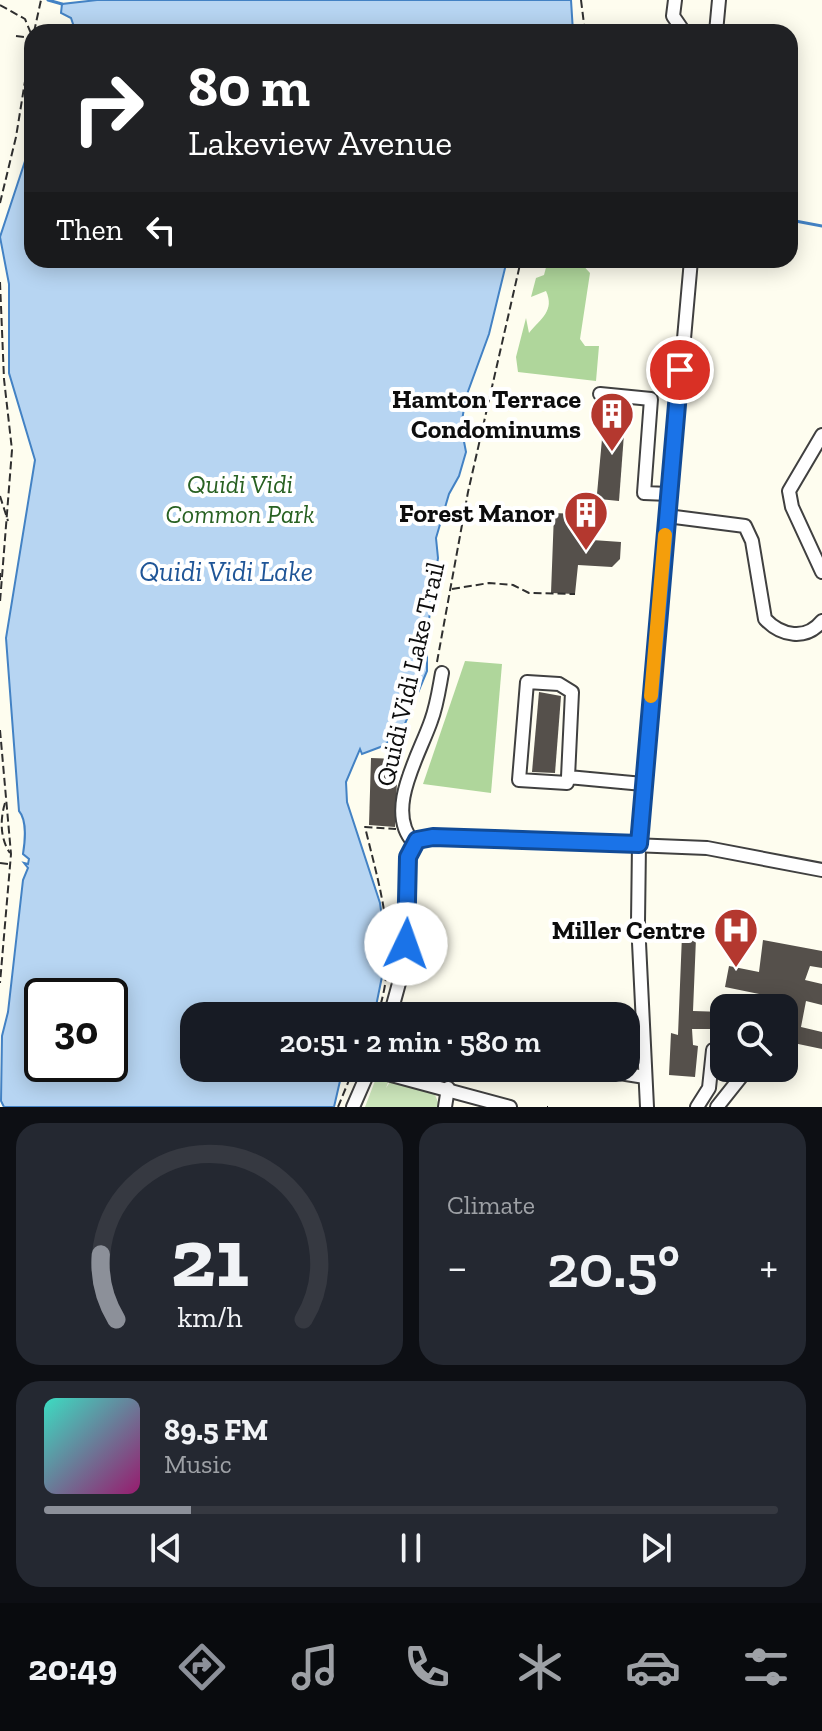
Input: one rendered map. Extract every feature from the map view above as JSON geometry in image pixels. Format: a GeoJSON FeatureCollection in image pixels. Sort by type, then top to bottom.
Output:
{"type":"FeatureCollection","features":[{"type":"Feature","properties":{"kind":"street"},"geometry":{"type":"LineString","coordinates":[[675,0],[673,16],[678,24]]}},
{"type":"Feature","properties":{"kind":"street"},"geometry":{"type":"LineString","coordinates":[[717,24],[719,0]]}},
{"type":"Feature","properties":{"kind":"street"},"geometry":{"type":"LineString","coordinates":[[647,1107],[638,922],[639,844],[690,268]]}},
{"type":"Feature","properties":{"kind":"street"},"geometry":{"type":"LineString","coordinates":[[600,394],[651,399],[644,493],[669,494]]}},
{"type":"Feature","properties":{"kind":"street"},"geometry":{"type":"LineString","coordinates":[[822,435],[791,483],[789,498],[822,572]]}},
{"type":"Feature","properties":{"kind":"street"},"geometry":{"type":"LineString","coordinates":[[667,516],[745,526],[752,541],[765,619],[779,630],[795,635],[810,631],[822,621]]}},
{"type":"Feature","properties":{"kind":"street"},"geometry":{"type":"LineString","coordinates":[[414,843],[403,830],[403,803],[407,782],[436,706],[438,674]]}},
{"type":"Feature","properties":{"kind":"street"},"geometry":{"type":"LineString","coordinates":[[527,682],[559,684],[572,692],[568,777],[567,783],[519,780],[527,682]]}},
{"type":"Feature","properties":{"kind":"street"},"geometry":{"type":"LineString","coordinates":[[568,777],[643,784]]}},
{"type":"Feature","properties":{"kind":"street"},"geometry":{"type":"LineString","coordinates":[[394,1002],[404,965],[408,857],[414,843],[433,837],[707,848],[822,870]]}},
{"type":"Feature","properties":{"kind":"street"},"geometry":{"type":"LineString","coordinates":[[640,1076],[645,1077]]}},
{"type":"Feature","properties":{"kind":"street"},"geometry":{"type":"LineString","coordinates":[[697,1107],[709,1088],[710,1078]]}},
{"type":"Feature","properties":{"kind":"street"},"geometry":{"type":"LineString","coordinates":[[353,1107],[364,1082]]}},
{"type":"Feature","properties":{"kind":"street"},"geometry":{"type":"LineString","coordinates":[[425,1082],[510,1107]]}},
{"type":"Feature","properties":{"kind":"street"},"geometry":{"type":"LineString","coordinates":[[717,1107],[737,1082]]}},
{"type":"Feature","properties":{"kind":"street"},"geometry":{"type":"LineString","coordinates":[[445,1107],[448,1088]]}},
{"type":"Feature","properties":{"kind":"path"},"geometry":{"type":"LineString","coordinates":[[36,24],[41,0]]}},
{"type":"Feature","properties":{"kind":"path"},"geometry":{"type":"LineString","coordinates":[[581,0],[584,24]]}},
{"type":"Feature","properties":{"kind":"path"},"geometry":{"type":"LineString","coordinates":[[0,5],[25,19],[37,18]]}},
{"type":"Feature","properties":{"kind":"path"},"geometry":{"type":"LineString","coordinates":[[25,19],[27,24]]}},
{"type":"Feature","properties":{"kind":"path"},"geometry":{"type":"LineString","coordinates":[[16,36],[24,37]]}},
{"type":"Feature","properties":{"kind":"path"},"geometry":{"type":"LineString","coordinates":[[0,203],[24,88]]}},
{"type":"Feature","properties":{"kind":"path"},"geometry":{"type":"LineString","coordinates":[[8,133],[16,137]]}},
{"type":"Feature","properties":{"kind":"path","name":"Quidi Vidi Lake Trail"},"geometry":{"type":"LineString","coordinates":[[438,674],[474,464],[519,268]]}},
{"type":"Feature","properties":{"kind":"path"},"geometry":{"type":"LineString","coordinates":[[0,282],[4,379],[12,450],[0,602]]}},
{"type":"Feature","properties":{"kind":"path"},"geometry":{"type":"LineString","coordinates":[[0,496],[8,522]]}},
{"type":"Feature","properties":{"kind":"path"},"geometry":{"type":"LineString","coordinates":[[451,589],[489,583],[513,585],[529,593],[575,594]]}},
{"type":"Feature","properties":{"kind":"path"},"geometry":{"type":"LineString","coordinates":[[0,730],[11,854],[0,983]]}},
{"type":"Feature","properties":{"kind":"path"},"geometry":{"type":"LineString","coordinates":[[6,801],[0,813],[1,834],[11,854]]}},
{"type":"Feature","properties":{"kind":"path"},"geometry":{"type":"LineString","coordinates":[[380,1002],[391,953],[383,902],[365,827],[397,829]]}},
{"type":"Feature","properties":{"kind":"path"},"geometry":{"type":"LineString","coordinates":[[0,863],[11,864]]}},
{"type":"Feature","properties":{"kind":"path"},"geometry":{"type":"LineString","coordinates":[[338,1107],[348,1082]]}},
{"type":"Feature","properties":{"kind":"green space"},"geometry":{"type":"Polygon","coordinates":[[[546,268],[585,268],[590,273],[580,339],[585,346],[599,346],[596,381],[518,372],[516,357],[526,318],[529,333],[548,309],[546,291],[531,297],[536,278],[544,275],[546,268]]]}},
{"type":"Feature","properties":{"kind":"green space"},"geometry":{"type":"Polygon","coordinates":[[[465,661],[502,664],[491,793],[423,784],[465,661]]]}},
{"type":"Feature","properties":{"kind":"green space"},"geometry":{"type":"Polygon","coordinates":[[[375,1082],[388,1082],[386,1088],[390,1082],[403,1082],[433,1090],[440,1107],[365,1107],[375,1082]]]}},
{"type":"Feature","properties":{"kind":"water"},"geometry":{"type":"Polygon","coordinates":[[[97,0],[571,0],[572,24],[73,24],[71,18],[61,13],[62,4],[97,0]]]}},
{"type":"Feature","properties":{"kind":"water","name":"Quidi Vidi Lake"},"geometry":{"type":"Polygon","coordinates":[[[24,164],[24,268],[505,268],[489,334],[466,397],[461,426],[466,452],[436,538],[438,558],[427,633],[427,671],[402,731],[383,746],[362,754],[360,749],[346,782],[347,802],[380,903],[387,952],[377,1002],[180,1002],[180,1082],[340,1082],[334,1107],[4,1107],[1,1101],[2,1036],[8,1012],[23,880],[28,868],[24,863],[28,864],[29,859],[23,854],[25,837],[19,811],[6,638],[35,460],[9,373],[9,284],[0,237],[24,164]]]}},
{"type":"Feature","properties":{"kind":"building","name":"Hamton Terrace Condominums"},"geometry":{"type":"Polygon","coordinates":[[[605,406],[626,407],[619,501],[599,499],[597,494],[605,406]]]}},
{"type":"Feature","properties":{"kind":"building","name":"Forest Manor"},"geometry":{"type":"Polygon","coordinates":[[[554,513],[577,514],[578,539],[621,542],[620,559],[612,567],[578,565],[575,594],[551,593],[554,513]]]}},
{"type":"Feature","properties":{"kind":"building"},"geometry":{"type":"Polygon","coordinates":[[[539,692],[561,696],[555,773],[532,772],[539,692]]]}},
{"type":"Feature","properties":{"kind":"building"},"geometry":{"type":"Polygon","coordinates":[[[371,758],[398,759],[395,827],[369,825],[371,758]]]}},
{"type":"Feature","properties":{"kind":"building"},"geometry":{"type":"Polygon","coordinates":[[[682,935],[696,938],[693,1011],[710,1012],[710,1029],[692,1029],[693,1045],[698,1046],[695,1077],[669,1075],[671,1033],[678,1035],[682,935]]]}},
{"type":"Feature","properties":{"kind":"building"},"geometry":{"type":"Polygon","coordinates":[[[763,940],[822,951],[822,968],[810,966],[805,980],[822,984],[822,1005],[806,1001],[801,1027],[822,1032],[822,1049],[798,1044],[798,994],[759,994],[725,987],[729,966],[759,972],[763,940]]]}},
{"type":"Feature","properties":{"kind":"waterway"},"geometry":{"type":"LineString","coordinates":[[48,0],[62,4]]}},
{"type":"Feature","properties":{"kind":"waterway"},"geometry":{"type":"LineString","coordinates":[[798,222],[822,226]]}},
{"type":"Feature","properties":{"kind":"slow traffic"},"geometry":{"type":"LineString","coordinates":[[651,696],[665,535]]}},
{"type":"Feature","properties":{"kind":"place","name":"Hamton Terrace Condominums"},"geometry":{"type":"Point","coordinates":[612,453]}},
{"type":"Feature","properties":{"kind":"place","name":"Forest Manor"},"geometry":{"type":"Point","coordinates":[586,552]}},
{"type":"Feature","properties":{"kind":"place","name":"Miller Centre"},"geometry":{"type":"Point","coordinates":[736,969]}},
{"type":"Feature","properties":{"kind":"route"},"geometry":{"type":"LineString","coordinates":[[406,944],[408,857],[417,840],[433,837],[639,844],[680,370]]}},
{"type":"Feature","properties":{"kind":"park label","name":"Quidi Vidi Common Park"},"geometry":{"type":"Point","coordinates":[240,499]}}]}
